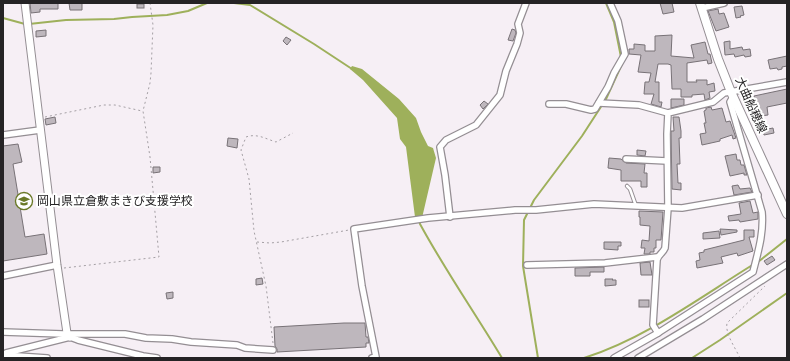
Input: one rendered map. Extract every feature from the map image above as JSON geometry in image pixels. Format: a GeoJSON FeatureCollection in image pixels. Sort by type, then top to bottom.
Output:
{"type":"FeatureCollection","features":[{"type":"Feature","properties":{"kind":"main road","name":"大曲船穂線"},"geometry":{"type":"LineString","coordinates":[[701,6],[718,59],[732,94],[787,214]]}},
{"type":"Feature","properties":{"kind":"street"},"geometry":{"type":"LineString","coordinates":[[25,3],[40,130],[68,335]]}},
{"type":"Feature","properties":{"kind":"street"},"geometry":{"type":"LineString","coordinates":[[450,217],[440,147],[446,140],[476,126],[500,95],[506,71],[517,44],[520,33],[518,24],[526,3]]}},
{"type":"Feature","properties":{"kind":"street"},"geometry":{"type":"LineString","coordinates":[[549,104],[566,104],[591,110],[596,109],[625,54],[618,21],[610,3]]}},
{"type":"Feature","properties":{"kind":"street"},"geometry":{"type":"LineString","coordinates":[[701,6],[724,3]]}},
{"type":"Feature","properties":{"kind":"street"},"geometry":{"type":"LineString","coordinates":[[599,103],[639,105],[668,113],[713,102],[724,93],[732,94],[787,82]]}},
{"type":"Feature","properties":{"kind":"street"},"geometry":{"type":"LineString","coordinates":[[614,358],[655,329],[753,272],[763,223],[762,212],[730,102],[732,94]]}},
{"type":"Feature","properties":{"kind":"street"},"geometry":{"type":"LineString","coordinates":[[527,265],[605,263],[658,257],[664,252],[668,208],[668,113]]}},
{"type":"Feature","properties":{"kind":"street"},"geometry":{"type":"LineString","coordinates":[[3,135],[40,130]]}},
{"type":"Feature","properties":{"kind":"street"},"geometry":{"type":"LineString","coordinates":[[626,159],[667,161]]}},
{"type":"Feature","properties":{"kind":"street"},"geometry":{"type":"LineString","coordinates":[[372,358],[376,357],[362,286],[354,229],[423,219],[594,204],[682,208],[758,195]]}},
{"type":"Feature","properties":{"kind":"street"},"geometry":{"type":"LineString","coordinates":[[655,329],[658,257]]}},
{"type":"Feature","properties":{"kind":"street"},"geometry":{"type":"LineString","coordinates":[[638,358],[703,319],[787,264]]}},
{"type":"Feature","properties":{"kind":"street"},"geometry":{"type":"LineString","coordinates":[[3,276],[58,267]]}},
{"type":"Feature","properties":{"kind":"street"},"geometry":{"type":"LineString","coordinates":[[3,332],[68,335],[125,334],[146,338],[237,345],[245,348],[273,350]]}},
{"type":"Feature","properties":{"kind":"street"},"geometry":{"type":"LineString","coordinates":[[46,358],[3,355],[68,335],[78,340],[136,355],[157,358]]}},
{"type":"Feature","properties":{"kind":"lane"},"geometry":{"type":"LineString","coordinates":[[627,186],[630,189],[636,206]]}},
{"type":"Feature","properties":{"kind":"path"},"geometry":{"type":"LineString","coordinates":[[58,267],[159,257],[150,157],[143,111],[150,83],[153,32],[150,3]]}},
{"type":"Feature","properties":{"kind":"path"},"geometry":{"type":"LineString","coordinates":[[39,119],[104,105],[115,105],[143,111]]}},
{"type":"Feature","properties":{"kind":"path"},"geometry":{"type":"LineString","coordinates":[[273,350],[272,328],[266,286],[256,242],[250,202],[249,179],[241,150],[246,137],[249,136],[260,137],[276,142],[293,134]]}},
{"type":"Feature","properties":{"kind":"path"},"geometry":{"type":"LineString","coordinates":[[256,242],[270,244],[354,229]]}},
{"type":"Feature","properties":{"kind":"path"},"geometry":{"type":"LineString","coordinates":[[740,358],[726,328],[727,322],[766,285]]}},
{"type":"Feature","properties":{"kind":"shaded area"},"geometry":{"type":"Polygon","coordinates":[[[352,66],[362,69],[399,99],[416,118],[428,146],[433,148],[436,158],[422,218],[415,217],[406,147],[400,139],[397,118],[363,80],[350,69],[352,66]]]}},
{"type":"Feature","properties":{"kind":"building"},"geometry":{"type":"Polygon","coordinates":[[[30,3],[58,3],[58,9],[40,9],[40,12],[31,13],[30,3]]]}},
{"type":"Feature","properties":{"kind":"building"},"geometry":{"type":"Polygon","coordinates":[[[69,3],[82,3],[82,10],[70,10],[69,3]]]}},
{"type":"Feature","properties":{"kind":"building"},"geometry":{"type":"Polygon","coordinates":[[[660,3],[672,3],[674,12],[663,14],[660,3]]]}},
{"type":"Feature","properties":{"kind":"building"},"geometry":{"type":"Polygon","coordinates":[[[137,4],[144,4],[144,8],[137,8],[137,4]]]}},
{"type":"Feature","properties":{"kind":"building"},"geometry":{"type":"Polygon","coordinates":[[[742,6],[744,15],[736,18],[734,7],[742,6]]]}},
{"type":"Feature","properties":{"kind":"building"},"geometry":{"type":"Polygon","coordinates":[[[718,9],[719,14],[724,13],[729,27],[716,31],[708,11],[718,9]]]}},
{"type":"Feature","properties":{"kind":"building"},"geometry":{"type":"Polygon","coordinates":[[[512,29],[515,30],[516,33],[513,41],[508,40],[512,29]]]}},
{"type":"Feature","properties":{"kind":"building"},"geometry":{"type":"Polygon","coordinates":[[[46,30],[46,36],[36,37],[36,31],[46,30]]]}},
{"type":"Feature","properties":{"kind":"building"},"geometry":{"type":"Polygon","coordinates":[[[672,35],[671,56],[694,58],[691,45],[705,42],[712,63],[708,64],[707,60],[687,63],[687,82],[707,80],[707,85],[714,83],[715,91],[709,92],[710,98],[705,100],[704,94],[692,95],[692,97],[681,97],[681,89],[672,89],[671,65],[668,64],[658,64],[655,82],[659,82],[659,102],[662,102],[661,107],[651,104],[654,94],[644,94],[645,82],[649,82],[651,73],[638,72],[641,55],[629,54],[629,49],[634,49],[634,44],[645,45],[645,51],[655,51],[655,36],[672,35]]]}},
{"type":"Feature","properties":{"kind":"building"},"geometry":{"type":"Polygon","coordinates":[[[286,37],[291,40],[287,45],[283,41],[286,37]]]}},
{"type":"Feature","properties":{"kind":"building"},"geometry":{"type":"Polygon","coordinates":[[[730,41],[730,49],[742,47],[743,50],[750,49],[751,56],[745,57],[744,55],[735,57],[734,54],[725,55],[724,42],[730,41]]]}},
{"type":"Feature","properties":{"kind":"building"},"geometry":{"type":"Polygon","coordinates":[[[787,56],[787,66],[778,70],[777,68],[770,69],[768,60],[787,56]]]}},
{"type":"Feature","properties":{"kind":"building"},"geometry":{"type":"Polygon","coordinates":[[[787,89],[787,103],[767,107],[768,115],[754,117],[752,104],[755,103],[754,96],[787,89]]]}},
{"type":"Feature","properties":{"kind":"building"},"geometry":{"type":"Polygon","coordinates":[[[671,99],[684,99],[684,105],[671,108],[671,99]]]}},
{"type":"Feature","properties":{"kind":"building"},"geometry":{"type":"Polygon","coordinates":[[[484,101],[488,104],[483,109],[480,105],[484,101]]]}},
{"type":"Feature","properties":{"kind":"building"},"geometry":{"type":"Polygon","coordinates":[[[711,107],[712,110],[722,108],[726,122],[730,121],[736,138],[733,139],[732,135],[720,139],[720,141],[702,145],[700,134],[706,133],[704,111],[706,108],[711,107]]]}},
{"type":"Feature","properties":{"kind":"building"},"geometry":{"type":"Polygon","coordinates":[[[55,117],[56,123],[46,125],[45,119],[55,117]]]}},
{"type":"Feature","properties":{"kind":"building"},"geometry":{"type":"Polygon","coordinates":[[[673,117],[679,117],[681,131],[681,138],[679,138],[680,164],[677,164],[678,183],[681,183],[681,190],[672,189],[671,131],[674,131],[673,117]]]}},
{"type":"Feature","properties":{"kind":"building"},"geometry":{"type":"Polygon","coordinates":[[[773,128],[774,133],[764,135],[763,130],[773,128]]]}},
{"type":"Feature","properties":{"kind":"building"},"geometry":{"type":"Polygon","coordinates":[[[228,138],[238,139],[237,148],[227,146],[228,138]]]}},
{"type":"Feature","properties":{"kind":"building"},"geometry":{"type":"Polygon","coordinates":[[[18,144],[22,162],[13,164],[25,237],[44,234],[47,254],[3,261],[3,146],[18,144]]]}},
{"type":"Feature","properties":{"kind":"building"},"geometry":{"type":"Polygon","coordinates":[[[637,150],[646,151],[645,156],[637,155],[637,150]]]}},
{"type":"Feature","properties":{"kind":"building"},"geometry":{"type":"Polygon","coordinates":[[[736,154],[737,160],[740,160],[741,165],[744,165],[747,175],[744,175],[744,173],[730,176],[725,156],[736,154]]]}},
{"type":"Feature","properties":{"kind":"building"},"geometry":{"type":"Polygon","coordinates":[[[609,158],[621,159],[626,163],[645,164],[644,173],[647,173],[647,187],[641,187],[641,181],[621,181],[621,170],[608,168],[609,158]]]}},
{"type":"Feature","properties":{"kind":"building"},"geometry":{"type":"Polygon","coordinates":[[[153,167],[160,167],[160,172],[153,173],[153,167]]]}},
{"type":"Feature","properties":{"kind":"building"},"geometry":{"type":"Polygon","coordinates":[[[738,185],[740,189],[750,188],[752,192],[734,195],[732,186],[738,185]]]}},
{"type":"Feature","properties":{"kind":"building"},"geometry":{"type":"Polygon","coordinates":[[[750,201],[753,213],[758,212],[758,219],[740,222],[739,220],[729,221],[728,216],[741,214],[739,203],[750,201]]]}},
{"type":"Feature","properties":{"kind":"building"},"geometry":{"type":"Polygon","coordinates":[[[639,211],[663,212],[661,240],[656,240],[656,248],[654,248],[654,252],[650,252],[650,254],[644,254],[645,248],[641,248],[642,240],[649,241],[650,226],[640,225],[639,211]]]}},
{"type":"Feature","properties":{"kind":"building"},"geometry":{"type":"Polygon","coordinates":[[[720,229],[737,230],[737,232],[721,235],[720,229]]]}},
{"type":"Feature","properties":{"kind":"building"},"geometry":{"type":"Polygon","coordinates":[[[744,230],[754,230],[754,237],[749,237],[753,251],[738,256],[737,253],[721,257],[723,263],[697,268],[696,261],[700,260],[699,253],[704,252],[704,250],[744,240],[744,230]]]}},
{"type":"Feature","properties":{"kind":"building"},"geometry":{"type":"Polygon","coordinates":[[[719,231],[720,238],[703,239],[703,233],[719,231]]]}},
{"type":"Feature","properties":{"kind":"building"},"geometry":{"type":"Polygon","coordinates":[[[604,242],[621,242],[621,246],[618,246],[618,250],[604,249],[604,242]]]}},
{"type":"Feature","properties":{"kind":"building"},"geometry":{"type":"Polygon","coordinates":[[[772,256],[775,260],[767,265],[764,261],[772,256]]]}},
{"type":"Feature","properties":{"kind":"building"},"geometry":{"type":"Polygon","coordinates":[[[650,262],[652,275],[641,275],[640,263],[650,262]]]}},
{"type":"Feature","properties":{"kind":"building"},"geometry":{"type":"Polygon","coordinates":[[[604,267],[604,272],[590,272],[590,276],[575,276],[575,268],[604,267]]]}},
{"type":"Feature","properties":{"kind":"building"},"geometry":{"type":"Polygon","coordinates":[[[262,278],[263,284],[256,285],[256,279],[262,278]]]}},
{"type":"Feature","properties":{"kind":"building"},"geometry":{"type":"Polygon","coordinates":[[[605,279],[616,280],[616,285],[605,286],[605,279]]]}},
{"type":"Feature","properties":{"kind":"building"},"geometry":{"type":"Polygon","coordinates":[[[173,292],[173,298],[167,299],[166,293],[173,292]]]}},
{"type":"Feature","properties":{"kind":"building"},"geometry":{"type":"Polygon","coordinates":[[[639,300],[649,300],[649,307],[639,307],[639,300]]]}},
{"type":"Feature","properties":{"kind":"building"},"geometry":{"type":"Polygon","coordinates":[[[365,323],[366,337],[368,337],[369,343],[366,343],[366,347],[277,352],[275,346],[274,327],[365,323]]]}},
{"type":"Feature","properties":{"kind":"waterway"},"geometry":{"type":"LineString","coordinates":[[29,24],[66,20],[114,19],[167,15],[188,11],[207,3]]}},
{"type":"Feature","properties":{"kind":"waterway"},"geometry":{"type":"LineString","coordinates":[[234,3],[250,5],[352,69]]}},
{"type":"Feature","properties":{"kind":"waterway"},"geometry":{"type":"LineString","coordinates":[[606,3],[614,22],[621,57]]}},
{"type":"Feature","properties":{"kind":"waterway"},"geometry":{"type":"LineString","coordinates":[[3,18],[25,24]]}},
{"type":"Feature","properties":{"kind":"waterway"},"geometry":{"type":"LineString","coordinates":[[538,358],[523,266],[524,220],[534,200],[582,136],[606,99],[622,64]]}},
{"type":"Feature","properties":{"kind":"waterway"},"geometry":{"type":"LineString","coordinates":[[419,220],[440,258],[502,358]]}},
{"type":"Feature","properties":{"kind":"waterway"},"geometry":{"type":"LineString","coordinates":[[758,262],[787,239]]}},
{"type":"Feature","properties":{"kind":"waterway"},"geometry":{"type":"LineString","coordinates":[[584,358],[607,350],[651,328],[754,264]]}},
{"type":"Feature","properties":{"kind":"waterway"},"geometry":{"type":"LineString","coordinates":[[692,358],[787,293]]}},
{"type":"Feature","properties":{"kind":"place","name":"岡山県立倉敷まきび支援学校"},"geometry":{"type":"Point","coordinates":[24,201]}}]}
